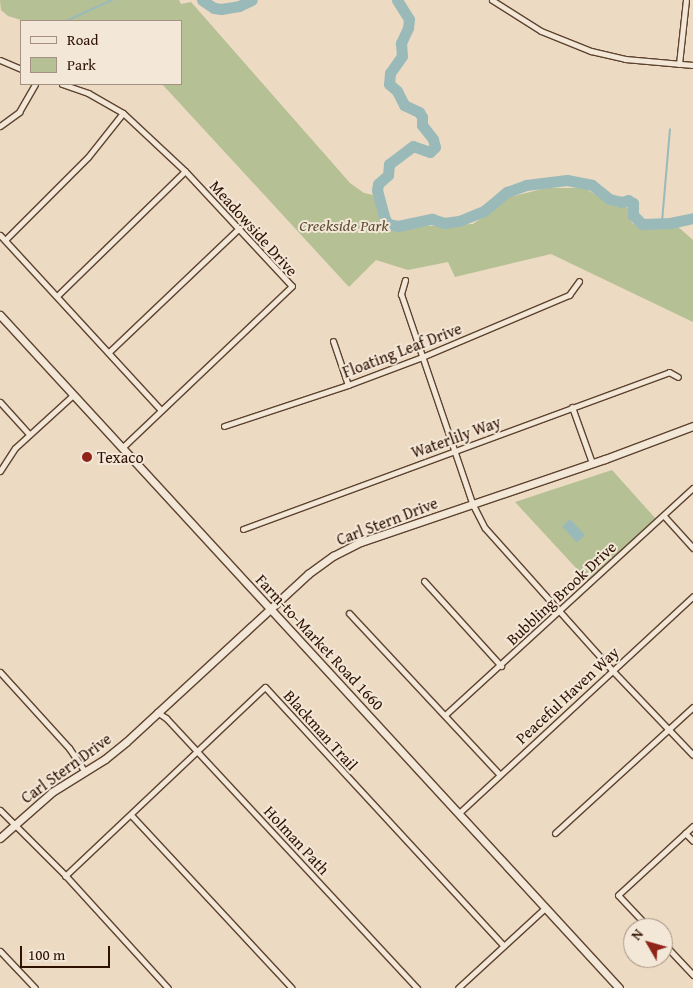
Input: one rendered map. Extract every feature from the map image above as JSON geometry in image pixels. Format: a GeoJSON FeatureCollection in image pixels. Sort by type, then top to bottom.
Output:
{"type":"FeatureCollection","features":[{"type":"Feature","properties":{"kind":"main road","name":"Farm-to-Market Road 1660"},"geometry":{"type":"LineString","coordinates":[[0,315],[619,988]]}},
{"type":"Feature","properties":{"kind":"main road","name":"Carl Stern Drive"},"geometry":{"type":"LineString","coordinates":[[0,838],[52,792],[85,772],[126,742],[308,574],[333,556],[361,542],[592,463],[693,426]]}},
{"type":"Feature","properties":{"kind":"street"},"geometry":{"type":"LineString","coordinates":[[492,0],[518,19],[564,42],[624,59],[693,66]]}},
{"type":"Feature","properties":{"kind":"street"},"geometry":{"type":"LineString","coordinates":[[679,64],[686,0]]}},
{"type":"Feature","properties":{"kind":"street"},"geometry":{"type":"LineString","coordinates":[[0,60],[20,69]]}},
{"type":"Feature","properties":{"kind":"street"},"geometry":{"type":"LineString","coordinates":[[0,126],[19,112],[34,85]]}},
{"type":"Feature","properties":{"kind":"street","name":"Meadowside Drive"},"geometry":{"type":"LineString","coordinates":[[65,85],[88,93],[123,112],[185,171],[292,286],[123,447]]}},
{"type":"Feature","properties":{"kind":"street"},"geometry":{"type":"LineString","coordinates":[[5,240],[88,157],[123,112]]}},
{"type":"Feature","properties":{"kind":"street"},"geometry":{"type":"LineString","coordinates":[[58,295],[185,171]]}},
{"type":"Feature","properties":{"kind":"street"},"geometry":{"type":"LineString","coordinates":[[109,352],[239,228]]}},
{"type":"Feature","properties":{"kind":"street"},"geometry":{"type":"LineString","coordinates":[[0,234],[58,295],[161,410]]}},
{"type":"Feature","properties":{"kind":"street"},"geometry":{"type":"LineString","coordinates":[[405,280],[401,294],[472,503],[485,528],[612,670],[670,728],[693,755]]}},
{"type":"Feature","properties":{"kind":"street","name":"Floating Leaf Drive"},"geometry":{"type":"LineString","coordinates":[[224,426],[348,385],[422,357],[569,295],[579,281]]}},
{"type":"Feature","properties":{"kind":"street"},"geometry":{"type":"LineString","coordinates":[[333,341],[348,385]]}},
{"type":"Feature","properties":{"kind":"street","name":"Waterlily Way"},"geometry":{"type":"LineString","coordinates":[[243,529],[669,372],[678,377]]}},
{"type":"Feature","properties":{"kind":"street"},"geometry":{"type":"LineString","coordinates":[[0,471],[15,448],[73,395]]}},
{"type":"Feature","properties":{"kind":"street"},"geometry":{"type":"LineString","coordinates":[[0,402],[30,434]]}},
{"type":"Feature","properties":{"kind":"street"},"geometry":{"type":"LineString","coordinates":[[572,407],[592,463]]}},
{"type":"Feature","properties":{"kind":"street","name":"Bubbling Brook Drive"},"geometry":{"type":"LineString","coordinates":[[445,715],[501,666],[693,488]]}},
{"type":"Feature","properties":{"kind":"street"},"geometry":{"type":"LineString","coordinates":[[664,516],[693,548]]}},
{"type":"Feature","properties":{"kind":"street"},"geometry":{"type":"LineString","coordinates":[[424,580],[501,666]]}},
{"type":"Feature","properties":{"kind":"street","name":"Peaceful Haven Way"},"geometry":{"type":"LineString","coordinates":[[459,813],[693,596]]}},
{"type":"Feature","properties":{"kind":"street"},"geometry":{"type":"LineString","coordinates":[[349,613],[499,774]]}},
{"type":"Feature","properties":{"kind":"street"},"geometry":{"type":"LineString","coordinates":[[0,672],[69,748],[85,772]]}},
{"type":"Feature","properties":{"kind":"street","name":"Blackman Trail"},"geometry":{"type":"LineString","coordinates":[[66,876],[265,687],[504,946]]}},
{"type":"Feature","properties":{"kind":"street"},"geometry":{"type":"LineString","coordinates":[[555,833],[693,707]]}},
{"type":"Feature","properties":{"kind":"street","name":"Holman Path"},"geometry":{"type":"LineString","coordinates":[[157,712],[198,752],[417,988]]}},
{"type":"Feature","properties":{"kind":"street"},"geometry":{"type":"LineString","coordinates":[[0,810],[66,876],[168,988]]}},
{"type":"Feature","properties":{"kind":"street"},"geometry":{"type":"LineString","coordinates":[[131,814],[291,988]]}},
{"type":"Feature","properties":{"kind":"street"},"geometry":{"type":"LineString","coordinates":[[640,918],[618,895],[693,826]]}},
{"type":"Feature","properties":{"kind":"street"},"geometry":{"type":"LineString","coordinates":[[685,833],[693,841]]}},
{"type":"Feature","properties":{"kind":"street"},"geometry":{"type":"LineString","coordinates":[[458,988],[545,908]]}},
{"type":"Feature","properties":{"kind":"street"},"geometry":{"type":"LineString","coordinates":[[0,951],[35,988]]}},
{"type":"Feature","properties":{"kind":"street"},"geometry":{"type":"LineString","coordinates":[[673,954],[693,976]]}},
{"type":"Feature","properties":{"kind":"green space","name":"Creekside Park"},"geometry":{"type":"Polygon","coordinates":[[[0,0],[179,0],[181,4],[191,2],[350,183],[364,193],[373,195],[386,228],[473,224],[510,197],[546,188],[584,188],[617,207],[627,206],[632,223],[644,228],[676,225],[693,240],[693,322],[551,254],[455,277],[448,262],[408,270],[376,260],[349,287],[163,85],[182,85],[182,20],[21,20],[8,16],[1,10],[0,0]]]}},
{"type":"Feature","properties":{"kind":"green space"},"geometry":{"type":"Polygon","coordinates":[[[612,470],[656,519],[588,581],[515,502],[612,470]]]}},
{"type":"Feature","properties":{"kind":"water"},"geometry":{"type":"Polygon","coordinates":[[[570,519],[585,535],[577,543],[562,527],[570,519]]]}},
{"type":"Feature","properties":{"kind":"waterway"},"geometry":{"type":"LineString","coordinates":[[68,20],[112,0]]}},
{"type":"Feature","properties":{"kind":"waterway"},"geometry":{"type":"LineString","coordinates":[[202,0],[214,8],[221,9],[239,6],[252,0]]}},
{"type":"Feature","properties":{"kind":"waterway"},"geometry":{"type":"LineString","coordinates":[[397,0],[409,19],[408,28],[401,43],[402,56],[390,73],[389,84],[397,91],[404,105],[419,112],[422,117],[422,125],[433,139],[435,147],[430,152],[413,146],[389,164],[388,175],[378,184],[377,190],[388,224],[398,226],[432,219],[444,223],[459,221],[484,211],[507,192],[526,185],[567,180],[592,185],[609,199],[622,202],[628,200],[633,203],[633,215],[642,224],[670,223],[693,218]]}},
{"type":"Feature","properties":{"kind":"waterway"},"geometry":{"type":"LineString","coordinates":[[662,222],[670,129]]}},
{"type":"Feature","properties":{"kind":"place","name":"Texaco"},"geometry":{"type":"Point","coordinates":[87,457]}}]}
